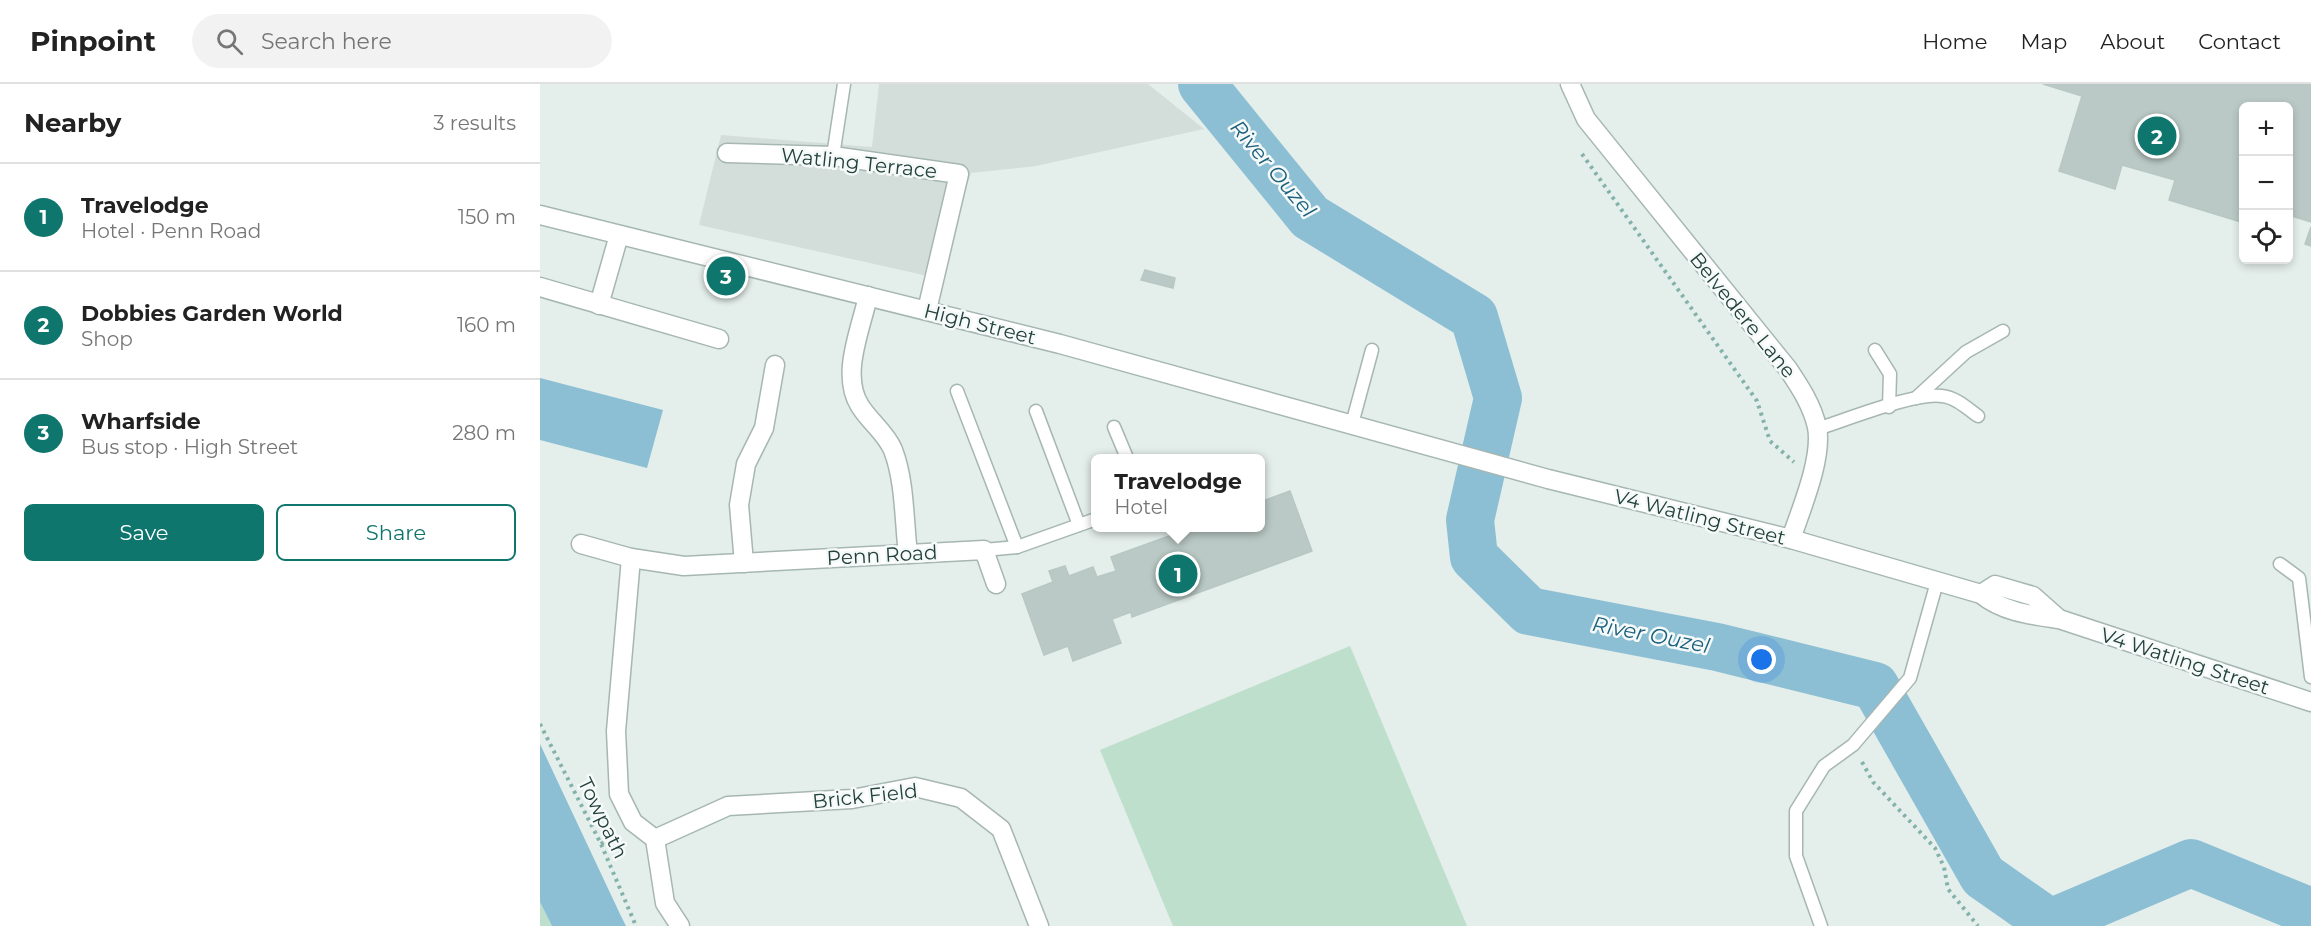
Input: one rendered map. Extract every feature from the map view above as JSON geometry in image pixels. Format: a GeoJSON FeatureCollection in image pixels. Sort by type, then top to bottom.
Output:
{"type":"FeatureCollection","features":[{"type":"Feature","properties":{"kind":"street","name":"Belvedere Lane"},"geometry":{"type":"LineString","coordinates":[[1570,84],[1586,119],[1788,369],[1810,406],[1817,429],[1812,475],[1791,539]]}},
{"type":"Feature","properties":{"kind":"street","name":"Watling Terrace"},"geometry":{"type":"LineString","coordinates":[[728,153],[833,156],[959,174],[927,310]]}},
{"type":"Feature","properties":{"kind":"street","name":"High Street"},"geometry":{"type":"LineString","coordinates":[[540,215],[927,310],[1418,442]]}},
{"type":"Feature","properties":{"kind":"street"},"geometry":{"type":"LineString","coordinates":[[599,305],[619,235]]}},
{"type":"Feature","properties":{"kind":"street"},"geometry":{"type":"LineString","coordinates":[[540,287],[719,339]]}},
{"type":"Feature","properties":{"kind":"street"},"geometry":{"type":"LineString","coordinates":[[868,296],[851,370],[854,397],[882,432],[893,450],[908,554]]}},
{"type":"Feature","properties":{"kind":"street"},"geometry":{"type":"LineString","coordinates":[[744,563],[739,505],[746,464],[764,428],[775,365]]}},
{"type":"Feature","properties":{"kind":"street","name":"V4 Watling Street"},"geometry":{"type":"LineString","coordinates":[[1418,442],[1548,479],[1791,539],[1981,594],[1993,604],[2027,615],[2059,619],[2311,702]]}},
{"type":"Feature","properties":{"kind":"street","name":"Penn Road"},"geometry":{"type":"LineString","coordinates":[[581,544],[631,558],[684,566],[984,550]]}},
{"type":"Feature","properties":{"kind":"street"},"geometry":{"type":"LineString","coordinates":[[984,550],[996,584]]}},
{"type":"Feature","properties":{"kind":"street"},"geometry":{"type":"LineString","coordinates":[[631,558],[616,731],[619,794],[633,822],[655,839],[665,903],[680,926]]}},
{"type":"Feature","properties":{"kind":"street","name":"Brick Field"},"geometry":{"type":"LineString","coordinates":[[655,839],[728,806],[852,799],[915,787],[961,798],[1001,829],[1039,926]]}},
{"type":"Feature","properties":{"kind":"lane"},"geometry":{"type":"LineString","coordinates":[[833,156],[844,84]]}},
{"type":"Feature","properties":{"kind":"lane"},"geometry":{"type":"LineString","coordinates":[[1916,398],[1966,352],[2003,331]]}},
{"type":"Feature","properties":{"kind":"lane"},"geometry":{"type":"LineString","coordinates":[[1352,424],[1372,350]]}},
{"type":"Feature","properties":{"kind":"lane"},"geometry":{"type":"LineString","coordinates":[[1875,350],[1890,374],[1889,407]]}},
{"type":"Feature","properties":{"kind":"lane"},"geometry":{"type":"LineString","coordinates":[[957,391],[1017,547]]}},
{"type":"Feature","properties":{"kind":"lane"},"geometry":{"type":"LineString","coordinates":[[1817,429],[1916,398],[1942,396],[1958,402],[1978,416]]}},
{"type":"Feature","properties":{"kind":"lane"},"geometry":{"type":"LineString","coordinates":[[1036,411],[1079,525]]}},
{"type":"Feature","properties":{"kind":"lane"},"geometry":{"type":"LineString","coordinates":[[1114,427],[1125,454]]}},
{"type":"Feature","properties":{"kind":"lane"},"geometry":{"type":"LineString","coordinates":[[984,550],[1017,547],[1091,520]]}},
{"type":"Feature","properties":{"kind":"lane"},"geometry":{"type":"LineString","coordinates":[[2280,564],[2299,578],[2311,677]]}},
{"type":"Feature","properties":{"kind":"lane"},"geometry":{"type":"LineString","coordinates":[[1821,926],[1796,856],[1796,811],[1824,766],[1853,745],[1910,678],[1936,582]]}},
{"type":"Feature","properties":{"kind":"path"},"geometry":{"type":"LineString","coordinates":[[1578,148],[1757,401],[1770,441],[1812,475]]}},
{"type":"Feature","properties":{"kind":"path","name":"Towpath"},"geometry":{"type":"LineString","coordinates":[[540,724],[601,844],[636,926]]}},
{"type":"Feature","properties":{"kind":"path"},"geometry":{"type":"LineString","coordinates":[[1853,745],[1873,783],[1935,848],[1944,867],[1947,889],[1978,926]]}},
{"type":"Feature","properties":{"kind":"shaded area"},"geometry":{"type":"Polygon","coordinates":[[[879,84],[1148,84],[1204,129],[1036,166],[971,173],[937,278],[699,225],[721,135],[872,147],[879,84]]]}},
{"type":"Feature","properties":{"kind":"green space"},"geometry":{"type":"Polygon","coordinates":[[[1350,646],[1467,926],[1173,926],[1100,750],[1350,646]]]}},
{"type":"Feature","properties":{"kind":"green space"},"geometry":{"type":"Polygon","coordinates":[[[540,902],[552,926],[540,926],[540,902]]]}},
{"type":"Feature","properties":{"kind":"water"},"geometry":{"type":"Polygon","coordinates":[[[540,378],[663,410],[647,468],[540,440],[540,378]]]}},
{"type":"Feature","properties":{"kind":"water"},"geometry":{"type":"Polygon","coordinates":[[[540,744],[626,926],[552,926],[540,902],[540,744]]]}},
{"type":"Feature","properties":{"kind":"building"},"geometry":{"type":"Polygon","coordinates":[[[2043,84],[2311,84],[2311,222],[2293,217],[2293,102],[2239,102],[2239,221],[2169,200],[2175,180],[2122,165],[2115,189],[2059,171],[2082,96],[2043,84]]]}},
{"type":"Feature","properties":{"kind":"building"},"geometry":{"type":"Polygon","coordinates":[[[2311,227],[2311,246],[2305,244],[2311,227]]]}},
{"type":"Feature","properties":{"kind":"building"},"geometry":{"type":"Polygon","coordinates":[[[1145,270],[1175,278],[1173,288],[1141,280],[1145,270]]]}},
{"type":"Feature","properties":{"kind":"building"},"geometry":{"type":"Polygon","coordinates":[[[1290,491],[1312,551],[1132,617],[1131,612],[1112,619],[1121,643],[1073,661],[1068,646],[1044,655],[1022,594],[1053,582],[1049,571],[1065,566],[1069,576],[1093,567],[1097,577],[1116,571],[1111,557],[1180,532],[1265,532],[1265,500],[1290,491]]]}},
{"type":"Feature","properties":{"kind":"waterway","name":"River Ouzel"},"geometry":{"type":"LineString","coordinates":[[1202,84],[1310,217],[1474,317],[1498,398],[1470,520],[1474,557],[1529,611],[1717,647],[1875,686],[1983,876],[2050,923],[2191,863],[2311,912]]}},
{"type":"Feature","properties":{"kind":"place","name":"Dobbies Garden World"},"geometry":{"type":"Point","coordinates":[2157,136]}},
{"type":"Feature","properties":{"kind":"place","name":"Wharfside"},"geometry":{"type":"Point","coordinates":[726,276]}},
{"type":"Feature","properties":{"kind":"place","name":"Travelodge"},"geometry":{"type":"Point","coordinates":[1178,574]}}]}
